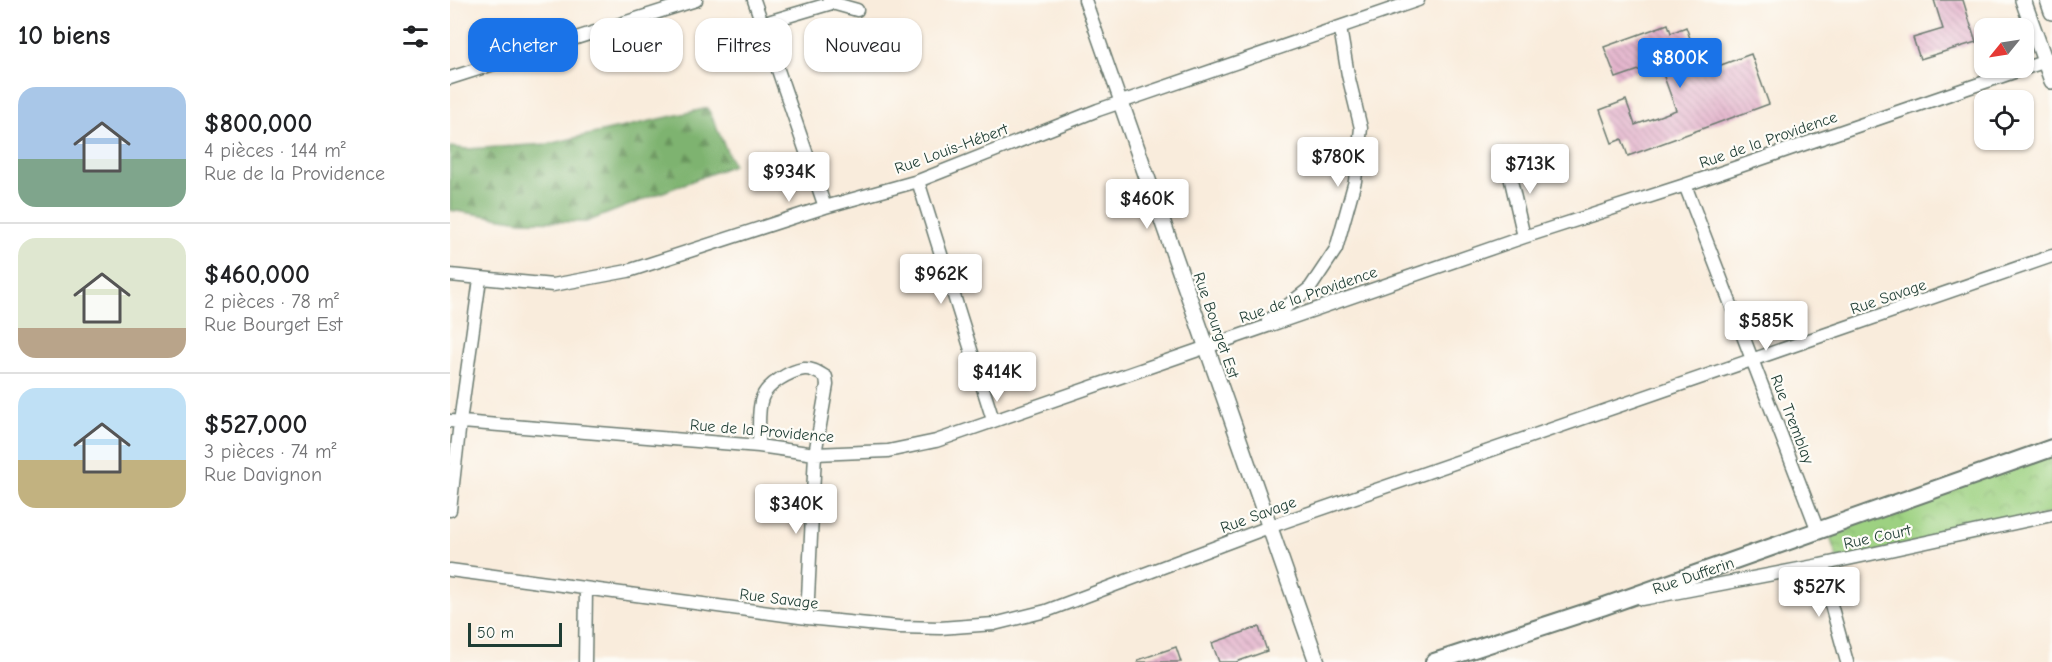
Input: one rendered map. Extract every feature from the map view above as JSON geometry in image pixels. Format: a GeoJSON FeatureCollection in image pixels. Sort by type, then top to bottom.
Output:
{"type":"FeatureCollection","features":[{"type":"Feature","properties":{"kind":"main road","name":"Rue Dufferin"},"geometry":{"type":"LineString","coordinates":[[1434,662],[1602,607],[2052,448]]}},
{"type":"Feature","properties":{"kind":"street"},"geometry":{"type":"LineString","coordinates":[[450,78],[696,0]]}},
{"type":"Feature","properties":{"kind":"street"},"geometry":{"type":"LineString","coordinates":[[754,0],[759,18]]}},
{"type":"Feature","properties":{"kind":"street","name":"Rue Bourget Est"},"geometry":{"type":"LineString","coordinates":[[1085,0],[1317,662]]}},
{"type":"Feature","properties":{"kind":"street","name":"Rue Louis-Hébert"},"geometry":{"type":"LineString","coordinates":[[450,275],[553,285],[628,271],[825,207],[918,181],[1121,103],[1418,0]]}},
{"type":"Feature","properties":{"kind":"street"},"geometry":{"type":"LineString","coordinates":[[2023,0],[2049,60],[2052,81]]}},
{"type":"Feature","properties":{"kind":"street"},"geometry":{"type":"LineString","coordinates":[[2048,0],[2052,12]]}},
{"type":"Feature","properties":{"kind":"street"},"geometry":{"type":"LineString","coordinates":[[781,18],[832,3],[857,10]]}},
{"type":"Feature","properties":{"kind":"street"},"geometry":{"type":"LineString","coordinates":[[1260,328],[1310,288],[1336,249],[1355,181],[1361,128],[1348,75],[1340,28]]}},
{"type":"Feature","properties":{"kind":"street","name":"Rue de la Providence"},"geometry":{"type":"LineString","coordinates":[[455,422],[759,446],[815,454],[888,451],[936,441],[1524,237],[1685,185],[2049,60]]}},
{"type":"Feature","properties":{"kind":"street"},"geometry":{"type":"LineString","coordinates":[[778,72],[825,207]]}},
{"type":"Feature","properties":{"kind":"street"},"geometry":{"type":"LineString","coordinates":[[1506,159],[1524,237]]}},
{"type":"Feature","properties":{"kind":"street"},"geometry":{"type":"LineString","coordinates":[[918,181],[993,420]]}},
{"type":"Feature","properties":{"kind":"street","name":"Rue Tremblay"},"geometry":{"type":"LineString","coordinates":[[1685,185],[1818,531]]}},
{"type":"Feature","properties":{"kind":"street","name":"Rue Savage"},"geometry":{"type":"LineString","coordinates":[[450,570],[807,618],[899,627],[940,628],[994,624],[1046,611],[1269,527],[2052,256]]}},
{"type":"Feature","properties":{"kind":"street"},"geometry":{"type":"LineString","coordinates":[[450,510],[455,422],[480,279]]}},
{"type":"Feature","properties":{"kind":"street"},"geometry":{"type":"LineString","coordinates":[[759,446],[761,402],[767,388],[785,376],[803,369],[813,370],[826,377],[827,385],[815,454],[807,618]]}},
{"type":"Feature","properties":{"kind":"street","name":"Rue Court"},"geometry":{"type":"LineString","coordinates":[[1602,607],[1820,565],[2052,515]]}},
{"type":"Feature","properties":{"kind":"street"},"geometry":{"type":"LineString","coordinates":[[1820,565],[1847,662]]}},
{"type":"Feature","properties":{"kind":"street"},"geometry":{"type":"LineString","coordinates":[[585,662],[586,589]]}},
{"type":"Feature","properties":{"kind":"green space"},"geometry":{"type":"Polygon","coordinates":[[[708,108],[733,165],[586,222],[521,221],[450,210],[450,147],[467,149],[548,144],[708,108]]]}},
{"type":"Feature","properties":{"kind":"green space"},"geometry":{"type":"Polygon","coordinates":[[[2052,450],[2052,513],[1838,561],[1827,527],[2052,450]]]}},
{"type":"Feature","properties":{"kind":"building"},"geometry":{"type":"Polygon","coordinates":[[[1934,0],[1963,0],[1974,43],[1920,59],[1913,38],[1943,29],[1934,0]]]}},
{"type":"Feature","properties":{"kind":"building"},"geometry":{"type":"Polygon","coordinates":[[[1668,24],[1671,33],[1686,27],[1702,72],[1751,54],[1769,104],[1628,156],[1622,139],[1612,143],[1600,110],[1626,100],[1635,125],[1676,110],[1659,63],[1616,78],[1604,47],[1668,24]]]}},
{"type":"Feature","properties":{"kind":"building"},"geometry":{"type":"Polygon","coordinates":[[[1259,627],[1267,651],[1236,662],[1219,662],[1212,643],[1259,627]]]}},
{"type":"Feature","properties":{"kind":"building"},"geometry":{"type":"Polygon","coordinates":[[[1176,647],[1181,662],[1138,662],[1138,660],[1176,647]]]}}]}
